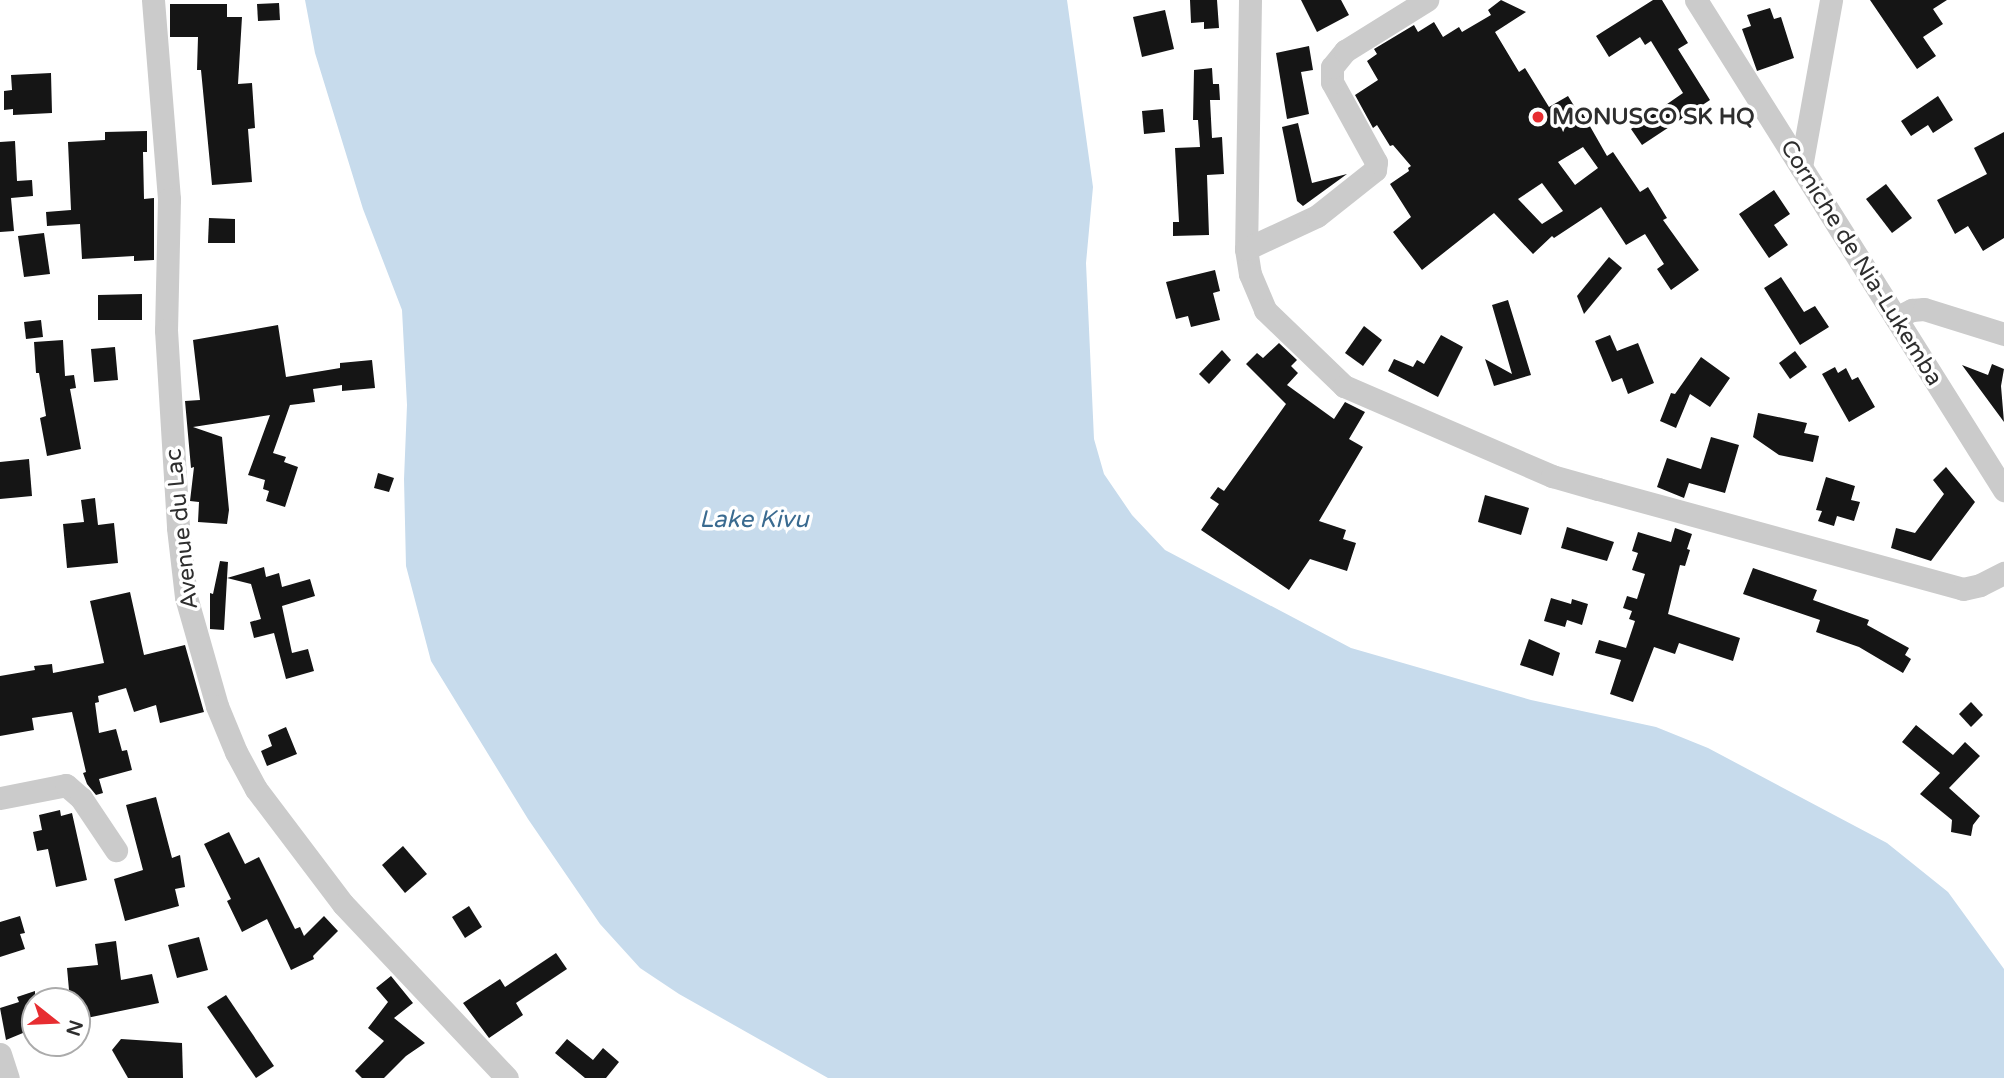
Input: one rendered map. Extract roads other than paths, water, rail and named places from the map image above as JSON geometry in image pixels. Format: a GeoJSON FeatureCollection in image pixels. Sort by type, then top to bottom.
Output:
{"type":"FeatureCollection","features":[{"type":"Feature","properties":{"kind":"street","name":"Avenue du Lac"},"geometry":{"type":"LineString","coordinates":[[153,0],[169,199],[166,330],[178,528],[186,597],[217,706],[236,752],[256,789],[342,904],[506,1078]]}},
{"type":"Feature","properties":{"kind":"street"},"geometry":{"type":"LineString","coordinates":[[1250,0],[1246,249],[1250,274],[1265,310],[1344,386],[1552,476],[1963,589],[1980,585],[2004,573]]}},
{"type":"Feature","properties":{"kind":"street"},"geometry":{"type":"LineString","coordinates":[[1246,249],[1317,216],[1375,170],[1376,162],[1332,82],[1332,67],[1345,51],[1427,0]]}},
{"type":"Feature","properties":{"kind":"street","name":"Corniche de Nia-Lukemba"},"geometry":{"type":"LineString","coordinates":[[1696,0],[2004,490]]}},
{"type":"Feature","properties":{"kind":"street"},"geometry":{"type":"LineString","coordinates":[[1801,167],[1831,0]]}},
{"type":"Feature","properties":{"kind":"street"},"geometry":{"type":"LineString","coordinates":[[1896,318],[1912,310],[1924,309],[2004,334]]}},
{"type":"Feature","properties":{"kind":"street"},"geometry":{"type":"LineString","coordinates":[[0,799],[66,785],[73,789],[116,850]]}},
{"type":"Feature","properties":{"kind":"street"},"geometry":{"type":"LineString","coordinates":[[0,1054],[8,1078]]}},
{"type":"Feature","properties":{"kind":"water","name":"Lake Kivu"},"geometry":{"type":"Polygon","coordinates":[[[305,0],[1067,0],[1093,187],[1086,263],[1094,439],[1104,474],[1132,515],[1165,550],[1351,648],[1531,700],[1656,727],[1708,748],[1887,843],[1948,892],[2004,969],[2004,1078],[828,1078],[679,994],[640,968],[600,924],[528,819],[431,661],[406,566],[404,479],[407,405],[402,310],[363,209],[315,53],[305,0]]]}},
{"type":"Feature","properties":{"kind":"place","name":"MONUSCO SK HQ"},"geometry":{"type":"Point","coordinates":[1538,117]}}]}
